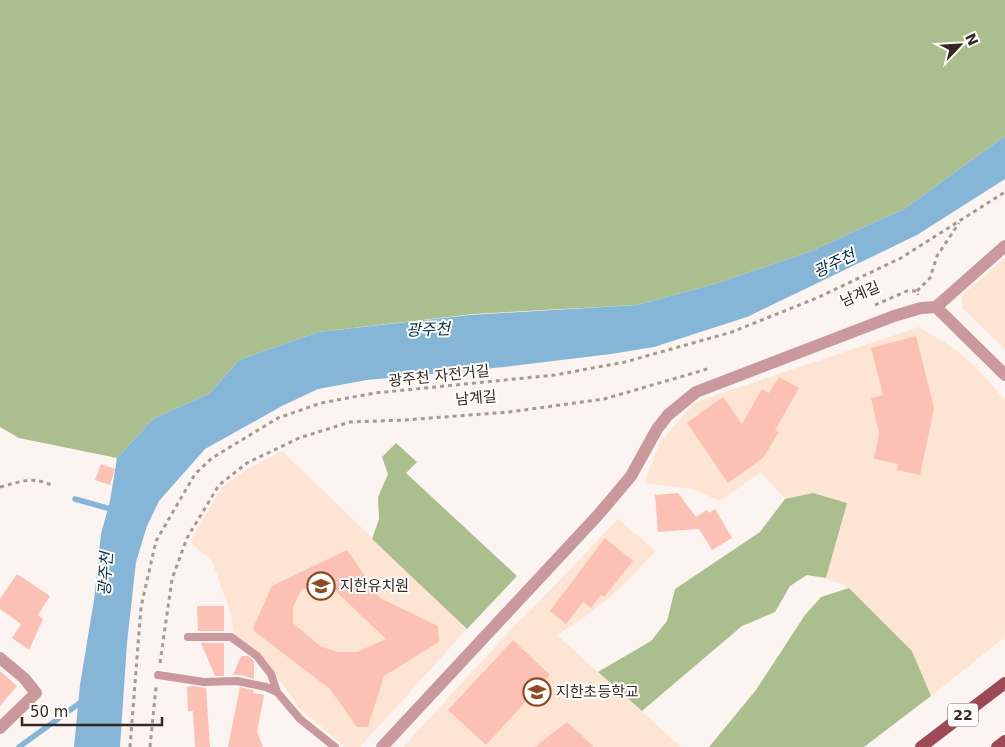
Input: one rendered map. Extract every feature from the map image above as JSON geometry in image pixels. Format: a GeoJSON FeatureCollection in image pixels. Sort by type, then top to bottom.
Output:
{"type":"FeatureCollection","features":[{"type":"Feature","properties":{"kind":"main road","name":"22"},"geometry":{"type":"LineString","coordinates":[[921,747],[1005,683]]}},
{"type":"Feature","properties":{"kind":"main road"},"geometry":{"type":"LineString","coordinates":[[997,747],[1005,741]]}},
{"type":"Feature","properties":{"kind":"street"},"geometry":{"type":"LineString","coordinates":[[382,747],[599,514],[631,476],[657,429],[668,415],[682,403],[696,392],[894,316],[922,308],[936,307],[1005,246]]}},
{"type":"Feature","properties":{"kind":"street"},"geometry":{"type":"LineString","coordinates":[[936,307],[1005,375]]}},
{"type":"Feature","properties":{"kind":"street"},"geometry":{"type":"LineString","coordinates":[[0,658],[24,678],[36,693],[0,728]]}},
{"type":"Feature","properties":{"kind":"lane"},"geometry":{"type":"LineString","coordinates":[[188,637],[231,637],[257,656],[271,674],[276,692]]}},
{"type":"Feature","properties":{"kind":"lane"},"geometry":{"type":"LineString","coordinates":[[158,675],[204,682],[245,682],[266,687],[276,692],[300,719],[335,747]]}},
{"type":"Feature","properties":{"kind":"path","name":"광주천 자전거길"},"geometry":{"type":"LineString","coordinates":[[130,747],[141,607],[156,541],[194,474],[212,458],[278,418],[321,403],[375,393],[555,374],[625,362],[732,332],[819,297],[893,262],[1005,192]]}},
{"type":"Feature","properties":{"kind":"path","name":"광주천 자전거길"},"geometry":{"type":"LineString","coordinates":[[917,291],[930,278],[937,256],[961,220]]}},
{"type":"Feature","properties":{"kind":"path","name":"남계길"},"geometry":{"type":"LineString","coordinates":[[874,305],[907,291],[917,291]]}},
{"type":"Feature","properties":{"kind":"path"},"geometry":{"type":"LineString","coordinates":[[917,291],[922,308]]}},
{"type":"Feature","properties":{"kind":"path","name":"남계길"},"geometry":{"type":"LineString","coordinates":[[150,747],[172,579],[187,538],[219,485],[247,463],[299,438],[350,422],[509,412],[604,399],[713,367]]}},
{"type":"Feature","properties":{"kind":"path"},"geometry":{"type":"LineString","coordinates":[[0,488],[23,480],[41,480],[51,484]]}},
{"type":"Feature","properties":{"kind":"shaded area"},"geometry":{"type":"Polygon","coordinates":[[[1005,258],[1005,349],[962,308],[962,295],[1005,258]]]}},
{"type":"Feature","properties":{"kind":"shaded area"},"geometry":{"type":"Polygon","coordinates":[[[919,327],[952,347],[975,366],[1005,400],[1005,637],[931,696],[912,651],[849,588],[826,578],[846,503],[813,493],[785,499],[761,472],[720,501],[692,489],[644,483],[660,442],[695,402],[919,327]]]}},
{"type":"Feature","properties":{"kind":"shaded area","name":"지한유치원"},"geometry":{"type":"Polygon","coordinates":[[[282,451],[467,629],[360,747],[345,747],[301,710],[265,660],[253,647],[235,637],[230,611],[212,561],[190,542],[221,488],[249,468],[282,451]]]}},
{"type":"Feature","properties":{"kind":"shaded area","name":"지한초등학교"},"geometry":{"type":"Polygon","coordinates":[[[618,519],[656,551],[616,592],[581,620],[557,635],[681,747],[403,747],[516,624],[618,519]]]}},
{"type":"Feature","properties":{"kind":"green space"},"geometry":{"type":"Polygon","coordinates":[[[0,0],[1005,0],[1005,136],[904,209],[809,252],[718,283],[637,305],[474,314],[318,332],[239,360],[210,393],[153,419],[117,458],[19,438],[0,427],[0,0]]]}},
{"type":"Feature","properties":{"kind":"green space"},"geometry":{"type":"Polygon","coordinates":[[[396,443],[417,462],[406,473],[517,576],[467,629],[372,539],[379,519],[378,497],[388,474],[382,457],[396,443]]]}},
{"type":"Feature","properties":{"kind":"green space"},"geometry":{"type":"Polygon","coordinates":[[[813,493],[847,503],[826,578],[807,575],[790,586],[775,612],[742,626],[642,711],[598,672],[651,641],[667,621],[675,589],[760,532],[785,499],[813,493]]]}},
{"type":"Feature","properties":{"kind":"green space"},"geometry":{"type":"Polygon","coordinates":[[[849,588],[912,651],[931,696],[864,747],[709,747],[756,690],[805,615],[821,597],[849,588]]]}},
{"type":"Feature","properties":{"kind":"water","name":"광주천"},"geometry":{"type":"Polygon","coordinates":[[[1005,136],[1005,179],[917,235],[747,317],[654,347],[504,367],[367,380],[318,389],[282,406],[205,449],[159,501],[147,526],[136,562],[127,643],[120,747],[74,747],[80,685],[94,600],[101,534],[110,501],[117,458],[153,419],[210,393],[239,360],[318,332],[470,315],[637,305],[718,283],[809,252],[904,209],[1005,136]]]}},
{"type":"Feature","properties":{"kind":"building"},"geometry":{"type":"Polygon","coordinates":[[[916,336],[934,408],[920,475],[897,470],[898,464],[874,459],[879,434],[871,398],[883,395],[871,348],[916,336]]]}},
{"type":"Feature","properties":{"kind":"building"},"geometry":{"type":"Polygon","coordinates":[[[779,377],[799,388],[775,430],[779,432],[763,458],[728,483],[687,423],[723,397],[742,424],[762,389],[769,393],[779,377]]]}},
{"type":"Feature","properties":{"kind":"building"},"geometry":{"type":"Polygon","coordinates":[[[101,464],[115,469],[110,485],[95,480],[101,464]]]}},
{"type":"Feature","properties":{"kind":"building"},"geometry":{"type":"Polygon","coordinates":[[[678,493],[696,517],[707,510],[709,513],[715,509],[732,538],[712,550],[699,529],[658,532],[655,495],[678,493]]]}},
{"type":"Feature","properties":{"kind":"building"},"geometry":{"type":"Polygon","coordinates":[[[605,538],[633,561],[604,597],[601,595],[591,608],[583,602],[566,624],[550,611],[605,538]]]}},
{"type":"Feature","properties":{"kind":"building"},"geometry":{"type":"Polygon","coordinates":[[[347,550],[380,598],[438,626],[439,642],[384,676],[368,727],[357,727],[330,689],[254,631],[254,626],[272,586],[347,550]],[[328,584],[315,585],[301,590],[293,607],[293,623],[320,646],[337,652],[357,652],[386,639],[328,584]]]}},
{"type":"Feature","properties":{"kind":"building"},"geometry":{"type":"Polygon","coordinates":[[[17,574],[50,596],[38,615],[43,619],[29,650],[12,638],[21,624],[0,609],[0,599],[17,574]]]}},
{"type":"Feature","properties":{"kind":"building"},"geometry":{"type":"Polygon","coordinates":[[[197,606],[224,606],[224,631],[198,631],[197,606]]]}},
{"type":"Feature","properties":{"kind":"building"},"geometry":{"type":"Polygon","coordinates":[[[513,640],[550,675],[486,745],[448,710],[513,640]]]}},
{"type":"Feature","properties":{"kind":"building"},"geometry":{"type":"Polygon","coordinates":[[[201,643],[224,643],[224,676],[215,676],[201,643]]]}},
{"type":"Feature","properties":{"kind":"building"},"geometry":{"type":"Polygon","coordinates":[[[241,656],[248,656],[254,661],[254,679],[242,675],[233,675],[241,656]]]}},
{"type":"Feature","properties":{"kind":"building"},"geometry":{"type":"Polygon","coordinates":[[[0,671],[17,686],[0,706],[0,671]]]}},
{"type":"Feature","properties":{"kind":"building"},"geometry":{"type":"Polygon","coordinates":[[[187,687],[206,688],[210,747],[195,747],[193,711],[188,711],[187,687]]]}},
{"type":"Feature","properties":{"kind":"building"},"geometry":{"type":"Polygon","coordinates":[[[240,687],[253,690],[253,693],[264,695],[257,732],[263,747],[228,747],[240,687]]]}},
{"type":"Feature","properties":{"kind":"building"},"geometry":{"type":"Polygon","coordinates":[[[567,722],[594,747],[535,747],[567,722]]]}},
{"type":"Feature","properties":{"kind":"waterway"},"geometry":{"type":"LineString","coordinates":[[75,499],[114,510]]}},
{"type":"Feature","properties":{"kind":"waterway"},"geometry":{"type":"LineString","coordinates":[[19,747],[84,700]]}},
{"type":"Feature","properties":{"kind":"place","name":"지한유치원"},"geometry":{"type":"Point","coordinates":[321,586]}},
{"type":"Feature","properties":{"kind":"place","name":"지한초등학교"},"geometry":{"type":"Point","coordinates":[537,692]}}]}
